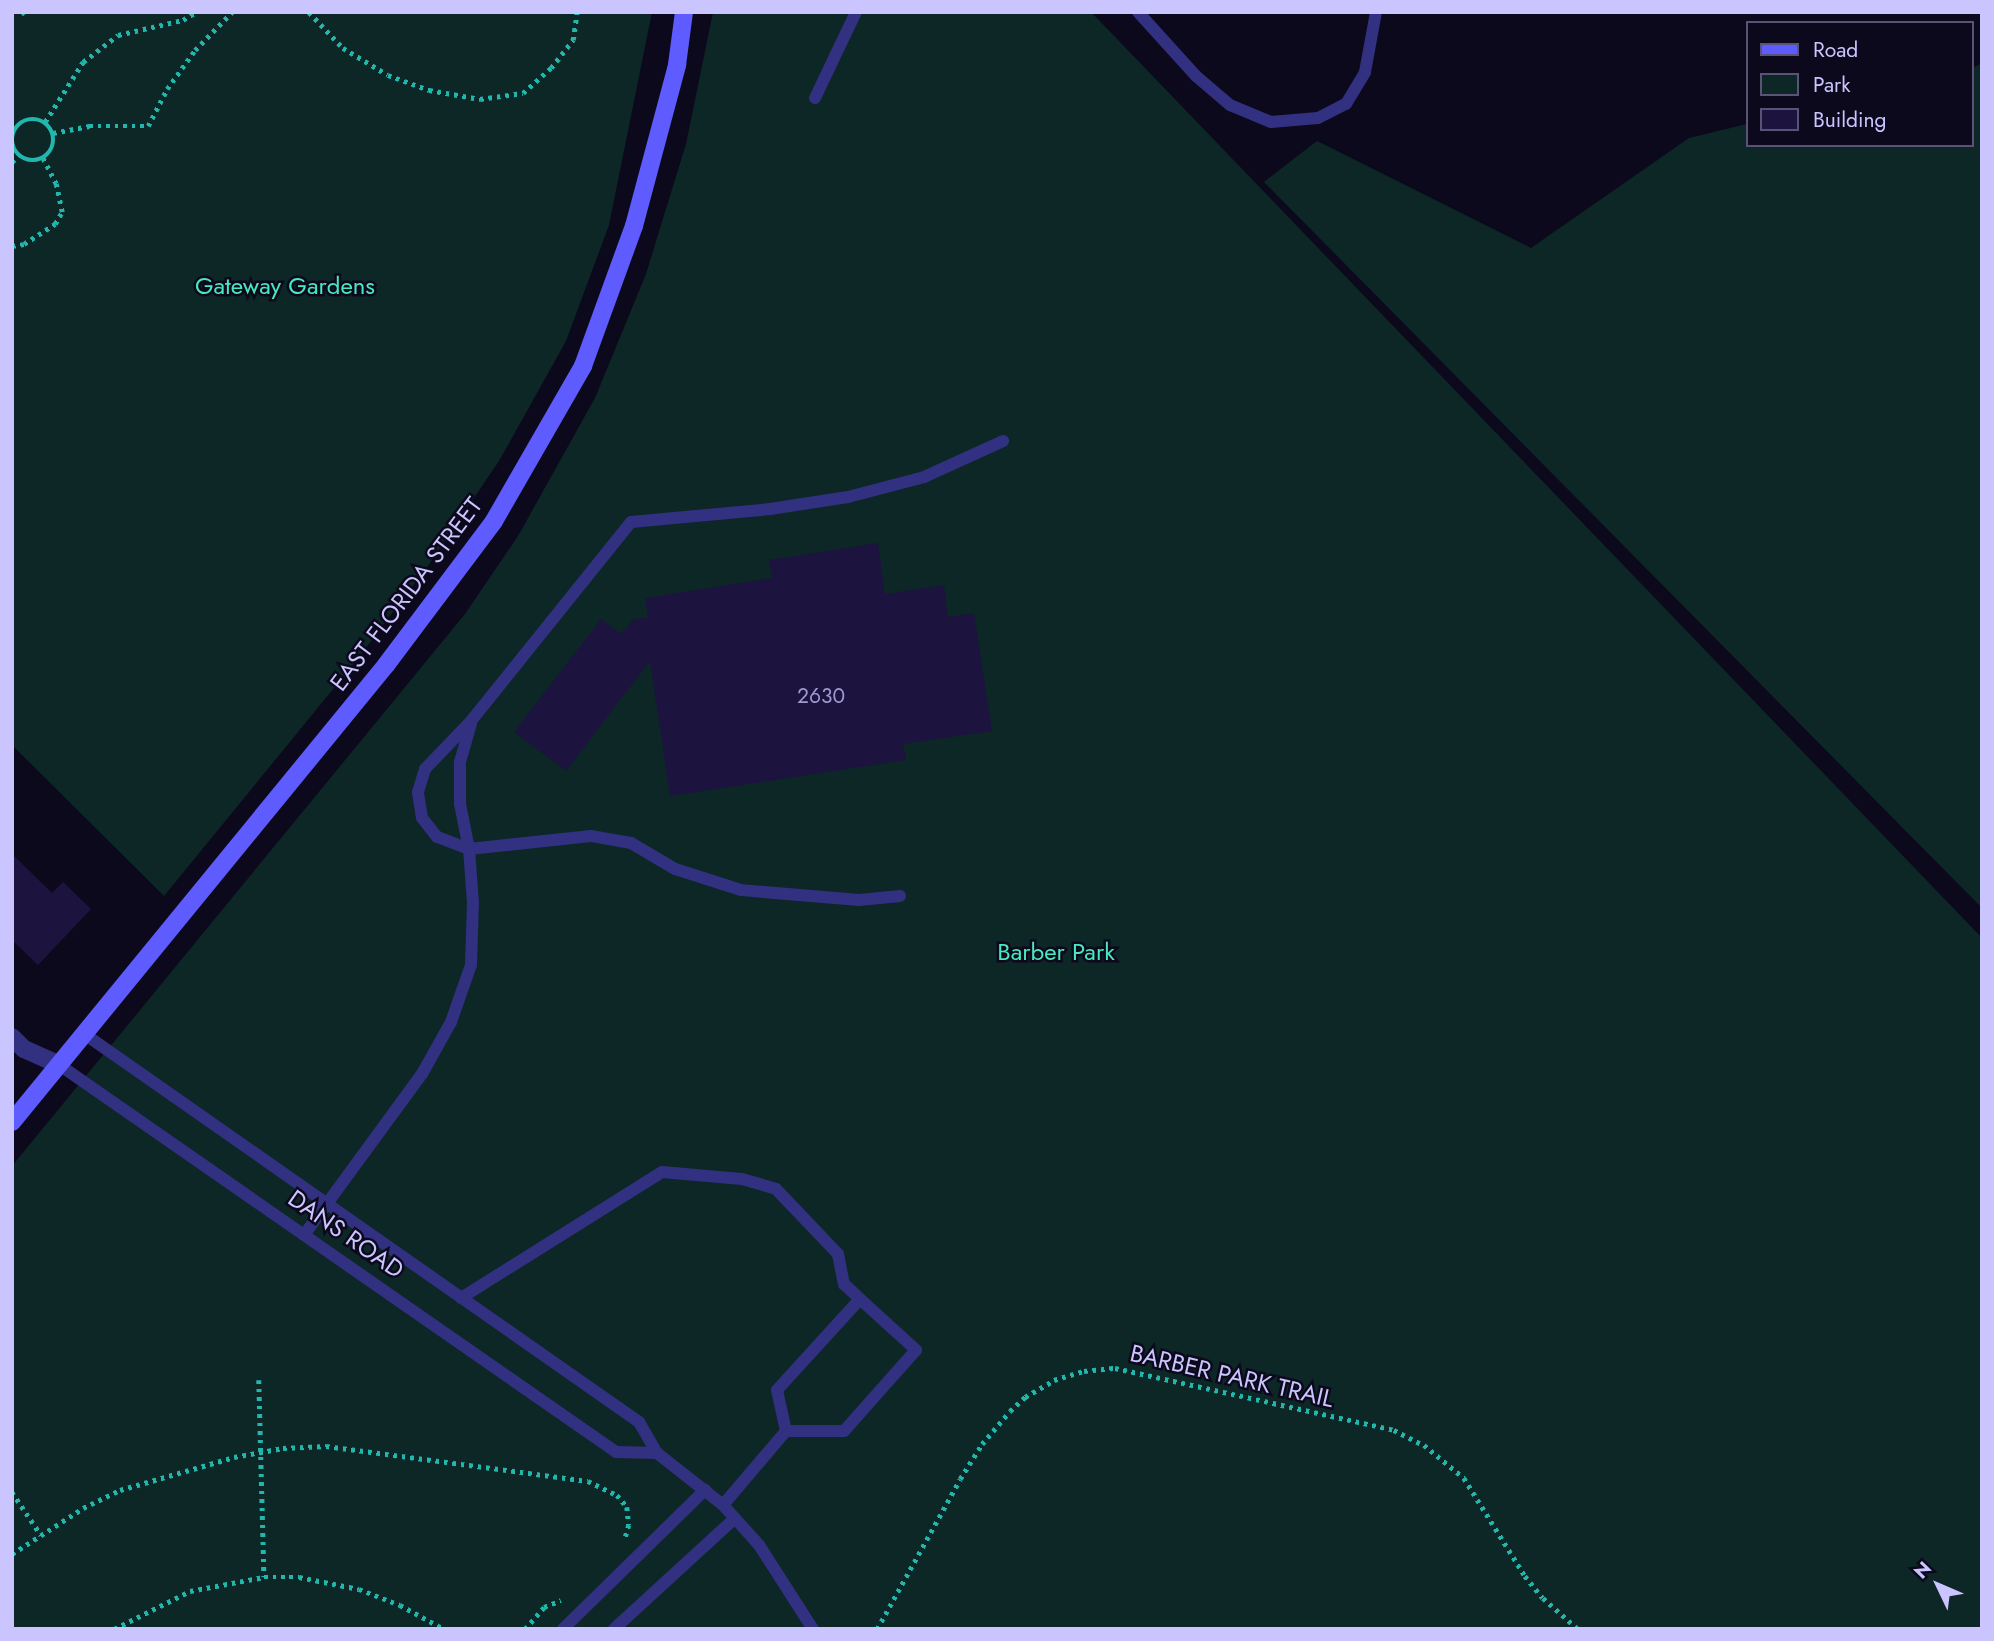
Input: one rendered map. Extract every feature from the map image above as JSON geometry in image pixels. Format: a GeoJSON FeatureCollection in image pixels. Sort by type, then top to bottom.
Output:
{"type":"FeatureCollection","features":[{"type":"Feature","properties":{"kind":"main road","name":"EAST FLORIDA STREET"},"geometry":{"type":"LineString","coordinates":[[12,1122],[386,665],[494,521],[583,366],[634,226],[677,65],[684,12]]}},
{"type":"Feature","properties":{"kind":"street","name":"DANS ROAD"},"geometry":{"type":"LineString","coordinates":[[12,1037],[24,1049],[58,1064]]}},
{"type":"Feature","properties":{"kind":"lane"},"geometry":{"type":"LineString","coordinates":[[816,98],[856,12]]}},
{"type":"Feature","properties":{"kind":"lane"},"geometry":{"type":"LineString","coordinates":[[1138,12],[1196,76],[1230,105],[1271,122],[1318,118],[1346,104],[1365,72],[1376,12]]}},
{"type":"Feature","properties":{"kind":"lane"},"geometry":{"type":"LineString","coordinates":[[900,896],[859,900],[741,890],[675,869],[631,844],[591,835],[469,849],[437,837],[422,818],[418,792],[425,769],[471,721],[631,522],[770,509],[848,497],[924,477],[1003,442]]}},
{"type":"Feature","properties":{"kind":"lane"},"geometry":{"type":"LineString","coordinates":[[304,1235],[422,1074],[451,1021],[471,965],[473,903],[469,849],[460,804],[460,762],[471,721]]}},
{"type":"Feature","properties":{"kind":"lane","name":"DANS ROAD"},"geometry":{"type":"LineString","coordinates":[[83,1033],[639,1422],[657,1453],[723,1505],[759,1545],[813,1629]]}},
{"type":"Feature","properties":{"kind":"lane","name":"DANS ROAD"},"geometry":{"type":"LineString","coordinates":[[58,1064],[616,1452],[657,1453]]}},
{"type":"Feature","properties":{"kind":"lane"},"geometry":{"type":"LineString","coordinates":[[461,1298],[662,1172],[741,1179],[776,1189],[838,1254],[844,1284],[916,1350],[844,1431],[786,1432],[723,1505]]}},
{"type":"Feature","properties":{"kind":"lane"},"geometry":{"type":"LineString","coordinates":[[786,1432],[777,1390],[860,1299]]}},
{"type":"Feature","properties":{"kind":"lane"},"geometry":{"type":"LineString","coordinates":[[563,1629],[705,1490]]}},
{"type":"Feature","properties":{"kind":"lane"},"geometry":{"type":"LineString","coordinates":[[614,1629],[734,1518]]}},
{"type":"Feature","properties":{"kind":"path"},"geometry":{"type":"LineString","coordinates":[[45,122],[83,62],[118,35],[183,20],[196,12]]}},
{"type":"Feature","properties":{"kind":"path"},"geometry":{"type":"LineString","coordinates":[[53,133],[89,126],[148,126],[167,89],[195,50],[232,12]]}},
{"type":"Feature","properties":{"kind":"path"},"geometry":{"type":"LineString","coordinates":[[309,12],[343,48],[388,75],[429,90],[480,99],[523,93],[551,68],[573,40],[577,12]]}},
{"type":"Feature","properties":{"kind":"path"},"geometry":{"type":"LineString","coordinates":[[32,119],[45,122],[53,133],[52,148],[43,158],[30,160],[19,155],[13,143],[15,126],[32,119]]}},
{"type":"Feature","properties":{"kind":"path"},"geometry":{"type":"LineString","coordinates":[[12,162],[19,155]]}},
{"type":"Feature","properties":{"kind":"path"},"geometry":{"type":"LineString","coordinates":[[12,246],[24,244],[55,224],[62,212],[56,184],[43,158]]}},
{"type":"Feature","properties":{"kind":"path","name":"BARBER PARK TRAIL"},"geometry":{"type":"LineString","coordinates":[[877,1629],[960,1479],[982,1444],[1010,1411],[1025,1396],[1054,1380],[1084,1371],[1115,1368],[1394,1430],[1424,1444],[1464,1478],[1525,1576],[1543,1598],[1578,1629]]}},
{"type":"Feature","properties":{"kind":"path"},"geometry":{"type":"LineString","coordinates":[[259,1380],[264,1577]]}},
{"type":"Feature","properties":{"kind":"path"},"geometry":{"type":"LineString","coordinates":[[12,1554],[83,1508],[120,1490],[173,1472],[261,1452],[326,1446],[589,1481],[617,1496],[627,1507],[629,1525],[624,1540]]}},
{"type":"Feature","properties":{"kind":"path"},"geometry":{"type":"LineString","coordinates":[[12,1492],[41,1535]]}},
{"type":"Feature","properties":{"kind":"path"},"geometry":{"type":"LineString","coordinates":[[114,1629],[190,1591],[264,1577],[299,1577],[359,1589],[400,1605],[444,1629]]}},
{"type":"Feature","properties":{"kind":"path"},"geometry":{"type":"LineString","coordinates":[[526,1629],[544,1607],[566,1598]]}},
{"type":"Feature","properties":{"kind":"green space","name":"Gateway Gardens"},"geometry":{"type":"Polygon","coordinates":[[[12,12],[652,12],[609,225],[566,341],[499,461],[427,567],[356,661],[164,896],[12,745],[12,12]]]}},
{"type":"Feature","properties":{"kind":"green space","name":"Barber Park"},"geometry":{"type":"Polygon","coordinates":[[[713,12],[1091,12],[1982,938],[1982,1629],[12,1629],[12,1166],[465,614],[518,536],[595,398],[646,274],[686,144],[713,12]]]}},
{"type":"Feature","properties":{"kind":"green space"},"geometry":{"type":"Polygon","coordinates":[[[1982,63],[1982,908],[1264,182],[1317,141],[1531,248],[1689,138],[1745,124],[1745,147],[1973,147],[1973,68],[1982,63]]]}},
{"type":"Feature","properties":{"kind":"building"},"geometry":{"type":"Polygon","coordinates":[[[878,543],[885,594],[944,585],[948,617],[974,613],[992,731],[903,744],[906,760],[670,796],[650,661],[566,771],[514,732],[601,619],[621,634],[633,620],[648,617],[645,598],[772,578],[769,560],[878,543]]]}},
{"type":"Feature","properties":{"kind":"building"},"geometry":{"type":"Polygon","coordinates":[[[12,854],[52,893],[63,882],[91,909],[38,965],[12,940],[12,854]]]}}]}
